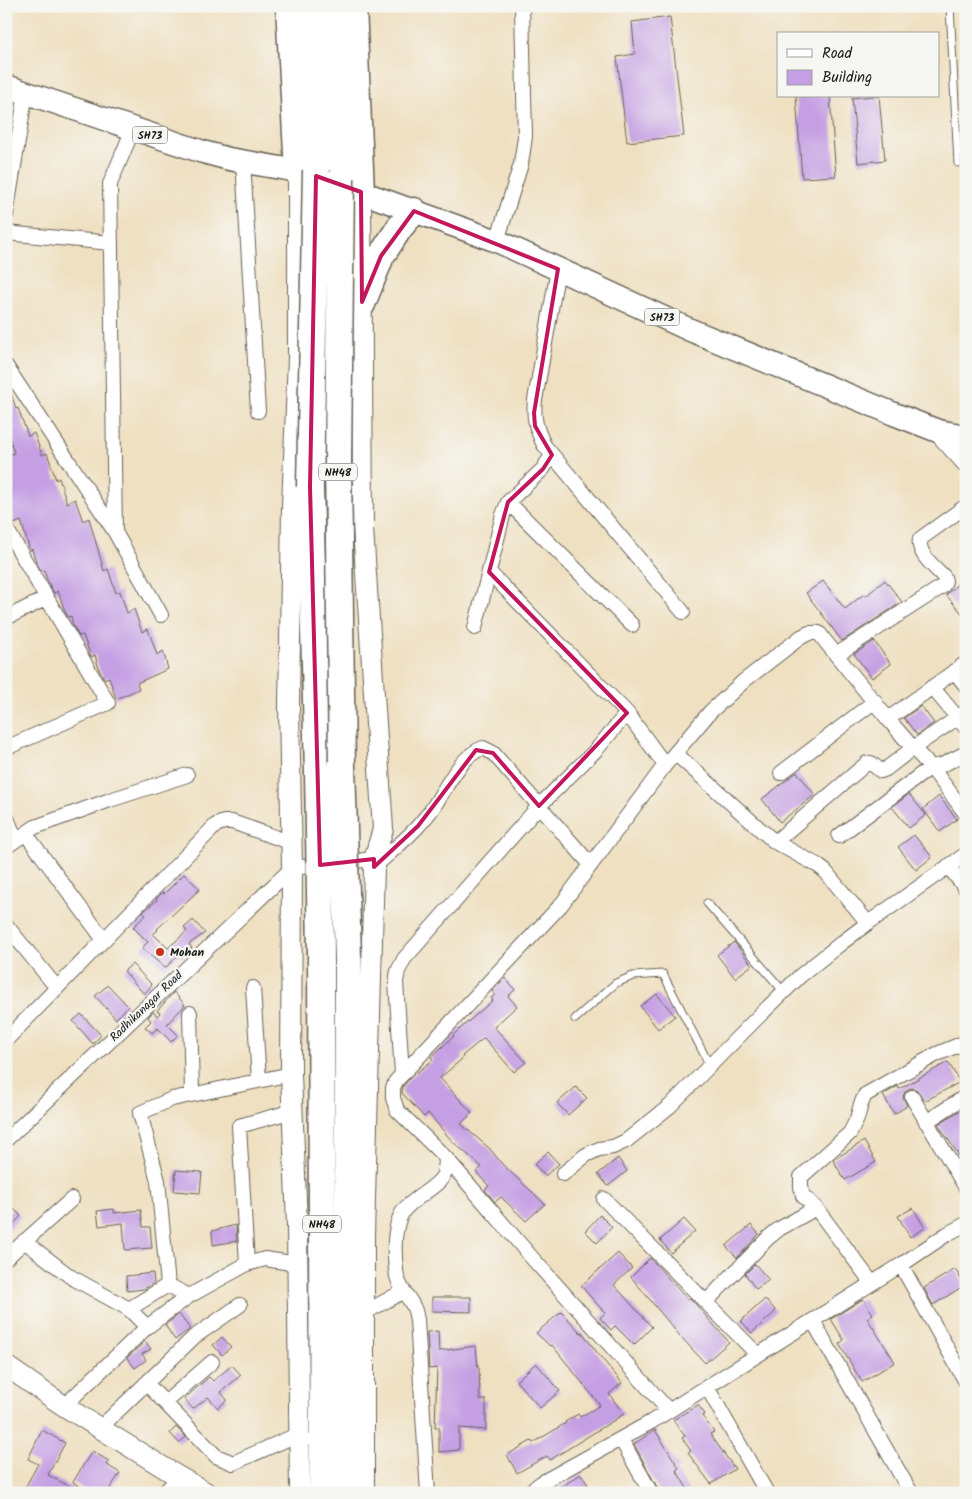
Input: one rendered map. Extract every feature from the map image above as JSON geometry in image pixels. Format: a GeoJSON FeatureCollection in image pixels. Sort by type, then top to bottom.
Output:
{"type":"FeatureCollection","features":[{"type":"Feature","properties":{"kind":"highway"},"geometry":{"type":"LineString","coordinates":[[289,6],[298,171]]}},
{"type":"Feature","properties":{"kind":"highway","name":"NH48"},"geometry":{"type":"LineString","coordinates":[[309,6],[316,170],[310,487],[318,754],[321,955],[323,1493]]}},
{"type":"Feature","properties":{"kind":"highway","name":"NH48"},"geometry":{"type":"LineString","coordinates":[[333,6],[341,178],[338,464],[342,766],[348,957],[348,1493]]}},
{"type":"Feature","properties":{"kind":"highway"},"geometry":{"type":"LineString","coordinates":[[353,6],[361,192]]}},
{"type":"Feature","properties":{"kind":"highway","name":"SH73"},"geometry":{"type":"LineString","coordinates":[[298,171],[361,192]]}},
{"type":"Feature","properties":{"kind":"highway"},"geometry":{"type":"LineString","coordinates":[[362,304],[381,256],[400,227],[414,211]]}},
{"type":"Feature","properties":{"kind":"main road","name":"SH73"},"geometry":{"type":"LineString","coordinates":[[16,89],[202,152],[229,159],[298,171]]}},
{"type":"Feature","properties":{"kind":"main road"},"geometry":{"type":"LineString","coordinates":[[298,171],[298,358],[292,507],[289,707],[292,844],[291,1074],[298,1264],[300,1493]]}},
{"type":"Feature","properties":{"kind":"main road","name":"SH73"},"geometry":{"type":"LineString","coordinates":[[361,192],[497,241],[679,325],[800,376],[938,431],[966,436]]}},
{"type":"Feature","properties":{"kind":"main road"},"geometry":{"type":"LineString","coordinates":[[361,192],[363,529],[383,829],[374,863],[364,1236],[364,1493]]}},
{"type":"Feature","properties":{"kind":"main road"},"geometry":{"type":"LineString","coordinates":[[938,431],[966,462]]}},
{"type":"Feature","properties":{"kind":"main road"},"geometry":{"type":"LineString","coordinates":[[8,1371],[207,1493]]}},
{"type":"Feature","properties":{"kind":"street"},"geometry":{"type":"LineString","coordinates":[[497,241],[521,164],[524,137],[522,6]]}},
{"type":"Feature","properties":{"kind":"street"},"geometry":{"type":"LineString","coordinates":[[7,210],[16,89]]}},
{"type":"Feature","properties":{"kind":"street"},"geometry":{"type":"LineString","coordinates":[[115,532],[110,184],[133,129]]}},
{"type":"Feature","properties":{"kind":"street"},"geometry":{"type":"LineString","coordinates":[[243,161],[258,411]]}},
{"type":"Feature","properties":{"kind":"street"},"geometry":{"type":"LineString","coordinates":[[6,233],[111,243]]}},
{"type":"Feature","properties":{"kind":"street"},"geometry":{"type":"LineString","coordinates":[[558,269],[534,413],[535,426],[544,445],[683,612]]}},
{"type":"Feature","properties":{"kind":"street"},"geometry":{"type":"LineString","coordinates":[[6,366],[115,532],[161,615]]}},
{"type":"Feature","properties":{"kind":"street"},"geometry":{"type":"LineString","coordinates":[[474,628],[508,502],[543,469],[552,455]]}},
{"type":"Feature","properties":{"kind":"street"},"geometry":{"type":"LineString","coordinates":[[508,502],[632,625]]}},
{"type":"Feature","properties":{"kind":"street"},"geometry":{"type":"LineString","coordinates":[[836,654],[943,586],[944,577],[922,552],[919,544],[920,539],[966,506]]}},
{"type":"Feature","properties":{"kind":"street"},"geometry":{"type":"LineString","coordinates":[[6,528],[108,703],[6,748]]}},
{"type":"Feature","properties":{"kind":"street"},"geometry":{"type":"LineString","coordinates":[[489,572],[627,713],[665,765]]}},
{"type":"Feature","properties":{"kind":"street"},"geometry":{"type":"LineString","coordinates":[[6,618],[47,598]]}},
{"type":"Feature","properties":{"kind":"street"},"geometry":{"type":"LineString","coordinates":[[669,1411],[533,1259],[446,1158],[397,1110],[392,1088],[402,1073],[561,905],[665,765],[710,712],[745,680],[801,637],[809,633],[818,633],[964,809]]}},
{"type":"Feature","properties":{"kind":"street"},"geometry":{"type":"LineString","coordinates":[[888,719],[960,667],[966,686]]}},
{"type":"Feature","properties":{"kind":"street"},"geometry":{"type":"LineString","coordinates":[[775,842],[867,763],[871,763],[881,770],[886,769],[913,748],[963,719],[932,687]]}},
{"type":"Feature","properties":{"kind":"street"},"geometry":{"type":"LineString","coordinates":[[781,773],[875,701]]}},
{"type":"Feature","properties":{"kind":"street"},"geometry":{"type":"LineString","coordinates":[[402,1073],[396,982],[398,971],[404,959],[539,806],[596,748],[627,713]]}},
{"type":"Feature","properties":{"kind":"street"},"geometry":{"type":"LineString","coordinates":[[292,868],[374,863],[418,826],[468,757],[476,750],[483,748],[493,753],[591,865]]}},
{"type":"Feature","properties":{"kind":"street"},"geometry":{"type":"LineString","coordinates":[[675,753],[775,842],[825,871],[868,923]]}},
{"type":"Feature","properties":{"kind":"street"},"geometry":{"type":"LineString","coordinates":[[839,836],[930,767],[942,765],[966,753]]}},
{"type":"Feature","properties":{"kind":"street"},"geometry":{"type":"LineString","coordinates":[[16,840],[35,827],[187,775]]}},
{"type":"Feature","properties":{"kind":"street"},"geometry":{"type":"LineString","coordinates":[[6,816],[16,840],[104,940]]}},
{"type":"Feature","properties":{"kind":"street"},"geometry":{"type":"LineString","coordinates":[[6,1040],[216,825],[232,822],[292,844]]}},
{"type":"Feature","properties":{"kind":"street"},"geometry":{"type":"LineString","coordinates":[[563,1174],[586,1155],[626,1141],[670,1106],[800,976],[868,923],[966,854]]}},
{"type":"Feature","properties":{"kind":"street"},"geometry":{"type":"LineString","coordinates":[[948,866],[966,889]]}},
{"type":"Feature","properties":{"kind":"street","name":"Radhikanagar Road"},"geometry":{"type":"LineString","coordinates":[[6,1140],[292,868]]}},
{"type":"Feature","properties":{"kind":"street"},"geometry":{"type":"LineString","coordinates":[[6,925],[56,988]]}},
{"type":"Feature","properties":{"kind":"street"},"geometry":{"type":"LineString","coordinates":[[253,988],[259,1080]]}},
{"type":"Feature","properties":{"kind":"street"},"geometry":{"type":"LineString","coordinates":[[190,1013],[192,1094]]}},
{"type":"Feature","properties":{"kind":"street"},"geometry":{"type":"LineString","coordinates":[[872,1283],[816,1208],[803,1196],[800,1187],[801,1177],[850,1133],[865,1095],[937,1054],[966,1042]]}},
{"type":"Feature","properties":{"kind":"street"},"geometry":{"type":"LineString","coordinates":[[168,1285],[158,1181],[140,1113],[172,1099],[291,1074]]}},
{"type":"Feature","properties":{"kind":"street"},"geometry":{"type":"LineString","coordinates":[[926,1122],[966,1096]]}},
{"type":"Feature","properties":{"kind":"street"},"geometry":{"type":"LineString","coordinates":[[912,1097],[966,1188]]}},
{"type":"Feature","properties":{"kind":"street"},"geometry":{"type":"LineString","coordinates":[[247,1264],[239,1126],[293,1112]]}},
{"type":"Feature","properties":{"kind":"street"},"geometry":{"type":"LineString","coordinates":[[428,1493],[418,1330],[414,1308],[398,1283],[396,1272],[396,1235],[398,1223],[404,1210],[414,1200],[439,1182],[444,1175],[446,1158]]}},
{"type":"Feature","properties":{"kind":"street"},"geometry":{"type":"LineString","coordinates":[[6,1258],[72,1198]]}},
{"type":"Feature","properties":{"kind":"street"},"geometry":{"type":"LineString","coordinates":[[604,1198],[758,1355]]}},
{"type":"Feature","properties":{"kind":"street"},"geometry":{"type":"LineString","coordinates":[[706,1302],[768,1238],[779,1229],[816,1208]]}},
{"type":"Feature","properties":{"kind":"street"},"geometry":{"type":"LineString","coordinates":[[528,1493],[544,1488],[901,1265],[947,1234],[966,1224]]}},
{"type":"Feature","properties":{"kind":"street"},"geometry":{"type":"LineString","coordinates":[[24,1241],[71,1277],[129,1309],[147,1327]]}},
{"type":"Feature","properties":{"kind":"street"},"geometry":{"type":"LineString","coordinates":[[64,1406],[147,1327],[189,1296],[247,1264],[266,1259],[298,1264]]}},
{"type":"Feature","properties":{"kind":"street"},"geometry":{"type":"LineString","coordinates":[[901,1265],[966,1382]]}},
{"type":"Feature","properties":{"kind":"street"},"geometry":{"type":"LineString","coordinates":[[168,1285],[189,1296]]}},
{"type":"Feature","properties":{"kind":"street"},"geometry":{"type":"LineString","coordinates":[[129,1309],[168,1285]]}},
{"type":"Feature","properties":{"kind":"street"},"geometry":{"type":"LineString","coordinates":[[364,1312],[404,1291]]}},
{"type":"Feature","properties":{"kind":"street"},"geometry":{"type":"LineString","coordinates":[[100,1428],[194,1337],[240,1306]]}},
{"type":"Feature","properties":{"kind":"street"},"geometry":{"type":"LineString","coordinates":[[813,1320],[911,1493]]}},
{"type":"Feature","properties":{"kind":"street"},"geometry":{"type":"LineString","coordinates":[[165,1403],[212,1362]]}},
{"type":"Feature","properties":{"kind":"street"},"geometry":{"type":"LineString","coordinates":[[146,1383],[216,1456],[233,1462],[299,1434]]}},
{"type":"Feature","properties":{"kind":"street"},"geometry":{"type":"LineString","coordinates":[[707,1387],[767,1493]]}},
{"type":"Feature","properties":{"kind":"street"},"geometry":{"type":"LineString","coordinates":[[621,1439],[651,1493]]}},
{"type":"Feature","properties":{"kind":"street"},"geometry":{"type":"LineString","coordinates":[[164,1493],[179,1477]]}},
{"type":"Feature","properties":{"kind":"lane"},"geometry":{"type":"LineString","coordinates":[[950,6],[958,163]]}},
{"type":"Feature","properties":{"kind":"lane"},"geometry":{"type":"LineString","coordinates":[[707,902],[784,992]]}},
{"type":"Feature","properties":{"kind":"lane"},"geometry":{"type":"LineString","coordinates":[[575,1019],[616,983],[633,976],[663,974],[710,1066]]}},
{"type":"Feature","properties":{"kind":"highlighted area"},"geometry":{"type":"Polygon","coordinates":[[[316,176],[361,192],[362,302],[381,256],[414,211],[558,269],[534,413],[535,426],[552,455],[543,469],[508,502],[489,572],[627,713],[539,806],[493,753],[476,750],[418,826],[374,867],[374,859],[320,865],[310,487],[316,176]]]}},
{"type":"Feature","properties":{"kind":"building"},"geometry":{"type":"Polygon","coordinates":[[[670,17],[684,136],[627,142],[617,57],[635,54],[632,22],[670,17]]]}},
{"type":"Feature","properties":{"kind":"building"},"geometry":{"type":"Polygon","coordinates":[[[796,98],[830,98],[836,176],[802,178],[796,98]]]}},
{"type":"Feature","properties":{"kind":"building"},"geometry":{"type":"Polygon","coordinates":[[[852,98],[879,98],[885,160],[858,163],[852,98]]]}},
{"type":"Feature","properties":{"kind":"building"},"geometry":{"type":"Polygon","coordinates":[[[6,385],[9,386],[16,409],[18,408],[28,436],[34,433],[42,455],[47,453],[56,480],[59,478],[67,503],[75,499],[83,521],[89,518],[104,571],[108,569],[116,593],[120,591],[127,613],[134,609],[142,632],[148,629],[157,655],[163,651],[168,669],[137,683],[139,689],[116,699],[109,677],[104,679],[95,655],[91,657],[83,635],[79,636],[73,626],[71,616],[68,617],[58,591],[54,593],[44,570],[41,571],[36,562],[32,549],[30,551],[21,521],[14,524],[9,503],[6,504],[6,457],[14,453],[8,433],[6,434],[6,385]]]}},
{"type":"Feature","properties":{"kind":"building"},"geometry":{"type":"Polygon","coordinates":[[[885,580],[902,602],[842,641],[806,593],[823,581],[845,609],[864,594],[866,596],[885,580]]]}},
{"type":"Feature","properties":{"kind":"building"},"geometry":{"type":"Polygon","coordinates":[[[959,583],[966,591],[966,618],[946,595],[959,583]]]}},
{"type":"Feature","properties":{"kind":"building"},"geometry":{"type":"Polygon","coordinates":[[[874,641],[891,664],[872,678],[854,654],[874,641]]]}},
{"type":"Feature","properties":{"kind":"building"},"geometry":{"type":"Polygon","coordinates":[[[921,706],[934,723],[917,735],[904,718],[921,706]]]}},
{"type":"Feature","properties":{"kind":"building"},"geometry":{"type":"Polygon","coordinates":[[[797,772],[815,795],[780,822],[762,799],[797,772]]]}},
{"type":"Feature","properties":{"kind":"building"},"geometry":{"type":"Polygon","coordinates":[[[909,794],[926,815],[909,828],[892,807],[909,794]]]}},
{"type":"Feature","properties":{"kind":"building"},"geometry":{"type":"Polygon","coordinates":[[[939,796],[957,819],[940,832],[923,809],[939,796]]]}},
{"type":"Feature","properties":{"kind":"building"},"geometry":{"type":"Polygon","coordinates":[[[914,835],[932,857],[916,870],[898,847],[914,835]]]}},
{"type":"Feature","properties":{"kind":"building"},"geometry":{"type":"Polygon","coordinates":[[[184,874],[200,889],[153,934],[168,948],[187,931],[184,928],[193,920],[205,933],[189,944],[192,948],[181,957],[179,955],[165,968],[142,948],[148,942],[133,927],[146,915],[143,912],[184,874]]]}},
{"type":"Feature","properties":{"kind":"building"},"geometry":{"type":"Polygon","coordinates":[[[734,942],[752,965],[735,978],[717,955],[734,942]]]}},
{"type":"Feature","properties":{"kind":"building"},"geometry":{"type":"Polygon","coordinates":[[[132,964],[152,985],[144,994],[124,971],[132,964]]]}},
{"type":"Feature","properties":{"kind":"building"},"geometry":{"type":"Polygon","coordinates":[[[505,978],[515,990],[508,996],[517,1006],[494,1027],[526,1062],[514,1072],[484,1038],[440,1078],[472,1113],[461,1124],[490,1149],[502,1164],[545,1204],[526,1221],[501,1197],[495,1202],[485,1190],[489,1186],[476,1172],[482,1167],[453,1142],[428,1113],[424,1117],[402,1093],[403,1086],[411,1077],[433,1060],[431,1057],[453,1035],[493,1000],[491,998],[495,995],[492,991],[505,978]]]}},
{"type":"Feature","properties":{"kind":"building"},"geometry":{"type":"Polygon","coordinates":[[[108,985],[128,1006],[116,1019],[95,996],[108,985]]]}},
{"type":"Feature","properties":{"kind":"building"},"geometry":{"type":"Polygon","coordinates":[[[174,992],[185,1005],[167,1024],[178,1035],[171,1042],[158,1028],[152,1033],[145,1027],[151,1021],[148,1017],[153,1012],[157,1016],[160,1013],[157,1011],[174,992]]]}},
{"type":"Feature","properties":{"kind":"building"},"geometry":{"type":"Polygon","coordinates":[[[657,994],[675,1016],[658,1029],[640,1006],[657,994]]]}},
{"type":"Feature","properties":{"kind":"building"},"geometry":{"type":"Polygon","coordinates":[[[81,1014],[101,1035],[93,1044],[73,1021],[81,1014]]]}},
{"type":"Feature","properties":{"kind":"building"},"geometry":{"type":"Polygon","coordinates":[[[948,1062],[960,1082],[925,1101],[917,1090],[908,1089],[903,1097],[907,1106],[894,1114],[883,1095],[898,1086],[899,1089],[948,1062]]]}},
{"type":"Feature","properties":{"kind":"building"},"geometry":{"type":"Polygon","coordinates":[[[576,1087],[587,1098],[568,1115],[557,1103],[576,1087]]]}},
{"type":"Feature","properties":{"kind":"building"},"geometry":{"type":"Polygon","coordinates":[[[961,1110],[966,1117],[966,1166],[938,1124],[961,1110]]]}},
{"type":"Feature","properties":{"kind":"building"},"geometry":{"type":"Polygon","coordinates":[[[864,1141],[876,1162],[845,1180],[833,1160],[864,1141]]]}},
{"type":"Feature","properties":{"kind":"building"},"geometry":{"type":"Polygon","coordinates":[[[548,1152],[559,1164],[545,1176],[534,1164],[548,1152]]]}},
{"type":"Feature","properties":{"kind":"building"},"geometry":{"type":"Polygon","coordinates":[[[618,1158],[627,1171],[608,1186],[598,1174],[618,1158]]]}},
{"type":"Feature","properties":{"kind":"building"},"geometry":{"type":"Polygon","coordinates":[[[176,1170],[202,1172],[200,1193],[174,1191],[176,1170]]]}},
{"type":"Feature","properties":{"kind":"building"},"geometry":{"type":"Polygon","coordinates":[[[13,1208],[21,1216],[6,1232],[6,1215],[13,1208]]]}},
{"type":"Feature","properties":{"kind":"building"},"geometry":{"type":"Polygon","coordinates":[[[913,1208],[925,1228],[910,1237],[898,1216],[913,1208]]]}},
{"type":"Feature","properties":{"kind":"building"},"geometry":{"type":"Polygon","coordinates":[[[114,1209],[114,1213],[141,1210],[143,1227],[150,1227],[152,1248],[125,1250],[123,1223],[99,1226],[97,1211],[114,1209]]]}},
{"type":"Feature","properties":{"kind":"building"},"geometry":{"type":"Polygon","coordinates":[[[600,1215],[612,1227],[597,1243],[585,1231],[600,1215]]]}},
{"type":"Feature","properties":{"kind":"building"},"geometry":{"type":"Polygon","coordinates":[[[684,1219],[695,1231],[671,1253],[660,1240],[684,1219]]]}},
{"type":"Feature","properties":{"kind":"building"},"geometry":{"type":"Polygon","coordinates":[[[236,1225],[237,1241],[213,1245],[212,1231],[236,1225]]]}},
{"type":"Feature","properties":{"kind":"building"},"geometry":{"type":"Polygon","coordinates":[[[751,1225],[759,1234],[737,1258],[726,1246],[751,1225]]]}},
{"type":"Feature","properties":{"kind":"building"},"geometry":{"type":"Polygon","coordinates":[[[618,1253],[632,1268],[614,1285],[652,1327],[634,1345],[615,1326],[611,1330],[600,1318],[605,1313],[581,1286],[618,1253]]]}},
{"type":"Feature","properties":{"kind":"building"},"geometry":{"type":"Polygon","coordinates":[[[650,1258],[688,1300],[690,1298],[729,1342],[705,1363],[631,1277],[650,1258]]]}},
{"type":"Feature","properties":{"kind":"building"},"geometry":{"type":"Polygon","coordinates":[[[755,1264],[769,1280],[756,1289],[745,1274],[755,1264]]]}},
{"type":"Feature","properties":{"kind":"building"},"geometry":{"type":"Polygon","coordinates":[[[955,1269],[965,1285],[933,1305],[924,1288],[955,1269]]]}},
{"type":"Feature","properties":{"kind":"building"},"geometry":{"type":"Polygon","coordinates":[[[153,1273],[154,1283],[144,1289],[127,1291],[126,1276],[153,1273]]]}},
{"type":"Feature","properties":{"kind":"building"},"geometry":{"type":"Polygon","coordinates":[[[432,1297],[471,1297],[471,1312],[432,1311],[432,1297]]]}},
{"type":"Feature","properties":{"kind":"building"},"geometry":{"type":"Polygon","coordinates":[[[765,1299],[776,1311],[752,1333],[741,1321],[765,1299]]]}},
{"type":"Feature","properties":{"kind":"building"},"geometry":{"type":"Polygon","coordinates":[[[863,1299],[873,1314],[867,1318],[895,1362],[862,1382],[839,1344],[844,1340],[831,1319],[863,1299]]]}},
{"type":"Feature","properties":{"kind":"building"},"geometry":{"type":"Polygon","coordinates":[[[561,1312],[582,1332],[622,1383],[609,1394],[624,1414],[550,1460],[547,1456],[517,1473],[507,1455],[531,1441],[533,1443],[578,1414],[580,1417],[600,1405],[552,1345],[550,1346],[536,1333],[561,1312]]]}},
{"type":"Feature","properties":{"kind":"building"},"geometry":{"type":"Polygon","coordinates":[[[179,1314],[190,1329],[175,1340],[165,1325],[179,1314]]]}},
{"type":"Feature","properties":{"kind":"building"},"geometry":{"type":"Polygon","coordinates":[[[438,1331],[439,1351],[476,1346],[480,1400],[486,1400],[486,1430],[459,1428],[459,1450],[439,1452],[439,1427],[435,1427],[437,1368],[429,1369],[427,1332],[438,1331]]]}},
{"type":"Feature","properties":{"kind":"building"},"geometry":{"type":"Polygon","coordinates":[[[222,1337],[231,1347],[222,1355],[213,1345],[222,1337]]]}},
{"type":"Feature","properties":{"kind":"building"},"geometry":{"type":"Polygon","coordinates":[[[145,1341],[151,1349],[142,1354],[146,1360],[135,1368],[127,1358],[145,1341]]]}},
{"type":"Feature","properties":{"kind":"building"},"geometry":{"type":"Polygon","coordinates":[[[536,1363],[560,1391],[540,1408],[516,1381],[536,1363]]]}},
{"type":"Feature","properties":{"kind":"building"},"geometry":{"type":"Polygon","coordinates":[[[232,1365],[241,1375],[221,1392],[227,1400],[218,1408],[208,1397],[193,1409],[184,1399],[209,1377],[213,1381],[232,1365]]]}},
{"type":"Feature","properties":{"kind":"building"},"geometry":{"type":"Polygon","coordinates":[[[698,1405],[705,1414],[702,1416],[714,1432],[710,1434],[735,1469],[711,1484],[688,1453],[691,1451],[682,1438],[685,1436],[673,1420],[698,1405]]]}},
{"type":"Feature","properties":{"kind":"building"},"geometry":{"type":"Polygon","coordinates":[[[176,1427],[186,1437],[179,1443],[170,1433],[176,1427]]]}},
{"type":"Feature","properties":{"kind":"building"},"geometry":{"type":"Polygon","coordinates":[[[42,1430],[65,1443],[48,1475],[82,1493],[22,1493],[38,1464],[28,1459],[42,1430]]]}},
{"type":"Feature","properties":{"kind":"building"},"geometry":{"type":"Polygon","coordinates":[[[655,1430],[679,1468],[676,1470],[690,1493],[660,1493],[634,1444],[655,1430]]]}},
{"type":"Feature","properties":{"kind":"building"},"geometry":{"type":"Polygon","coordinates":[[[92,1451],[109,1461],[107,1465],[120,1473],[107,1493],[90,1493],[73,1482],[92,1451]]]}},
{"type":"Feature","properties":{"kind":"building"},"geometry":{"type":"Polygon","coordinates":[[[581,1474],[593,1493],[552,1493],[581,1474]]]}},
{"type":"Feature","properties":{"kind":"place","name":"Mohan"},"geometry":{"type":"Point","coordinates":[160,952]}}]}
